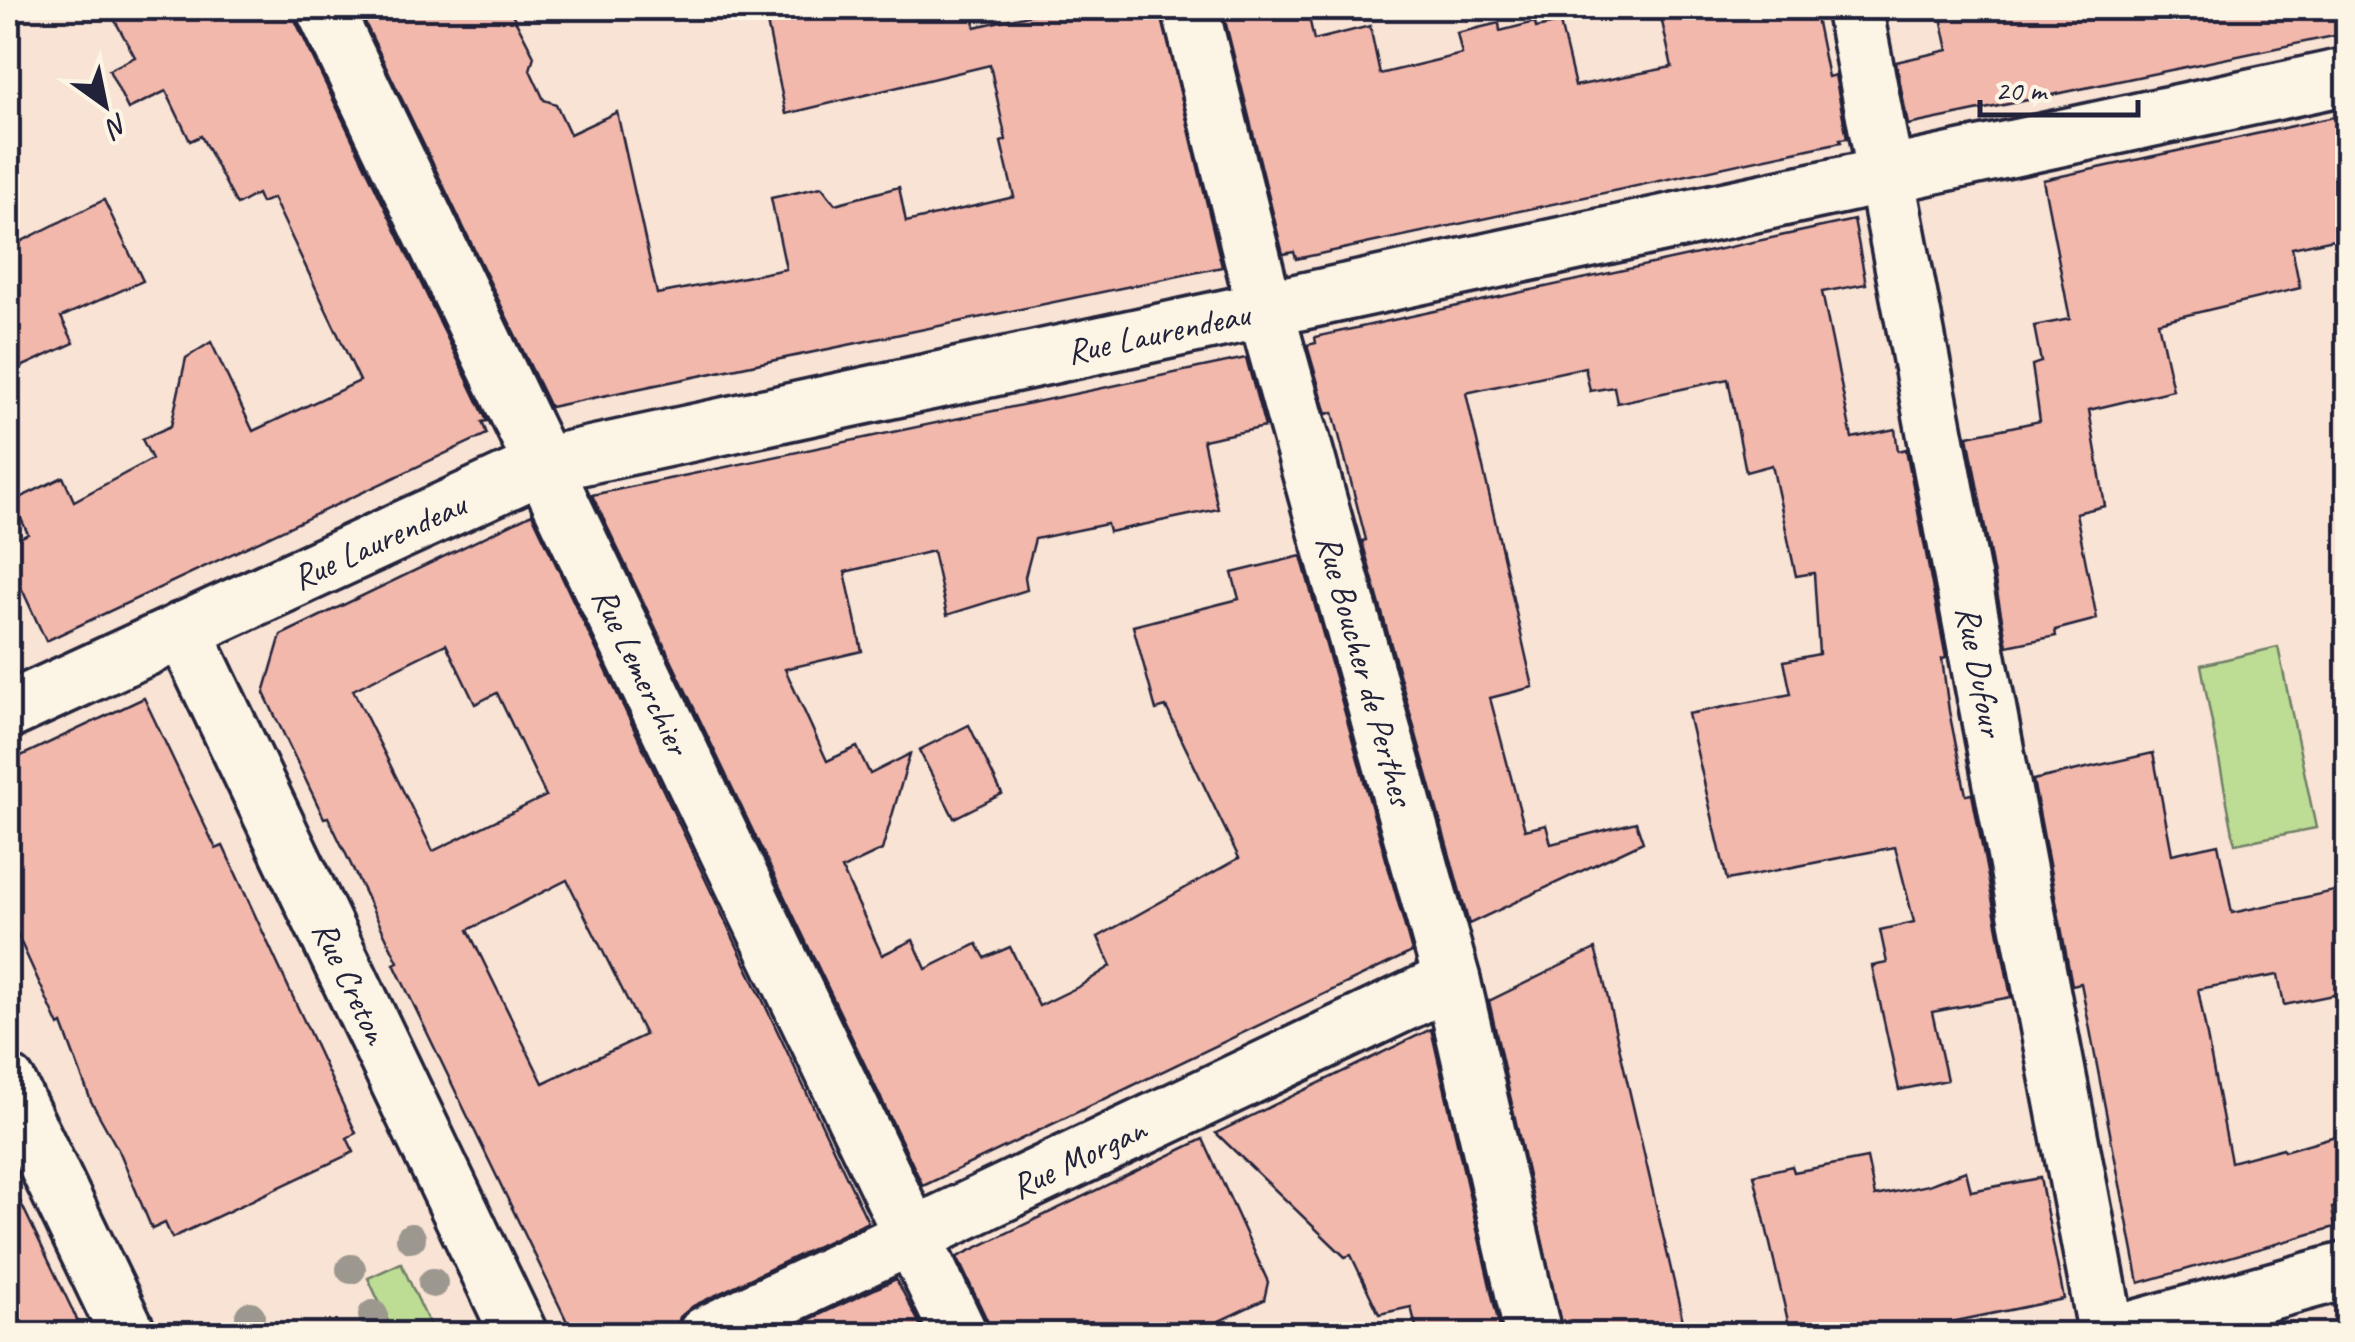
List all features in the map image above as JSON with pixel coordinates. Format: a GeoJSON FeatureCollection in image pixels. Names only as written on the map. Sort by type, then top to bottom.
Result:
{"type":"FeatureCollection","features":[{"type":"Feature","properties":{"kind":"street","name":"Rue Lemerchier"},"geometry":{"type":"LineString","coordinates":[[324,8],[959,1334]]}},
{"type":"Feature","properties":{"kind":"street","name":"Rue Boucher de Perthes"},"geometry":{"type":"LineString","coordinates":[[1190,8],[1266,309],[1452,980],[1533,1334]]}},
{"type":"Feature","properties":{"kind":"street","name":"Rue Dufour"},"geometry":{"type":"LineString","coordinates":[[1854,8],[2108,1334]]}},
{"type":"Feature","properties":{"kind":"street","name":"Rue Laurendeau"},"geometry":{"type":"LineString","coordinates":[[14,694],[183,630],[543,465],[2348,76]]}},
{"type":"Feature","properties":{"kind":"street","name":"Rue Creton"},"geometry":{"type":"LineString","coordinates":[[183,630],[518,1334]]}},
{"type":"Feature","properties":{"kind":"street","name":"Rue Morgan"},"geometry":{"type":"LineString","coordinates":[[706,1334],[1452,980]]}},
{"type":"Feature","properties":{"kind":"street"},"geometry":{"type":"LineString","coordinates":[[8,1084],[128,1334]]}},
{"type":"Feature","properties":{"kind":"street"},"geometry":{"type":"LineString","coordinates":[[2116,1334],[2348,1270]]}},
{"type":"Feature","properties":{"kind":"green space"},"geometry":{"type":"Polygon","coordinates":[[[2278,647],[2316,828],[2235,844],[2201,665],[2278,647]]]}},
{"type":"Feature","properties":{"kind":"green space"},"geometry":{"type":"Polygon","coordinates":[[[401,1263],[434,1334],[394,1334],[368,1278],[401,1263]]]}},
{"type":"Feature","properties":{"kind":"building"},"geometry":{"type":"Polygon","coordinates":[[[108,8],[293,8],[296,22],[487,421],[482,422],[487,434],[46,641],[8,559],[8,544],[28,534],[13,501],[63,477],[74,501],[152,459],[142,439],[171,426],[186,358],[211,342],[253,431],[360,381],[273,198],[261,203],[257,194],[237,205],[201,136],[190,141],[166,91],[128,109],[109,70],[135,57],[108,8]]]}},
{"type":"Feature","properties":{"kind":"building"},"geometry":{"type":"Polygon","coordinates":[[[358,8],[509,8],[534,56],[530,70],[544,100],[556,104],[570,134],[617,112],[657,294],[786,269],[771,198],[822,187],[835,204],[899,187],[906,222],[1014,197],[990,65],[786,114],[764,8],[973,8],[975,27],[1059,8],[1160,8],[1222,267],[550,407],[358,8]]]}},
{"type":"Feature","properties":{"kind":"building"},"geometry":{"type":"Polygon","coordinates":[[[1222,8],[1307,8],[1314,40],[1370,26],[1380,74],[1462,54],[1457,33],[1499,23],[1500,31],[1535,22],[1536,28],[1560,23],[1575,86],[1672,67],[1659,8],[1814,8],[1828,77],[1835,75],[1847,138],[1296,259],[1294,252],[1283,254],[1222,8]]]}},
{"type":"Feature","properties":{"kind":"building"},"geometry":{"type":"Polygon","coordinates":[[[1939,8],[2348,8],[2348,33],[1908,125],[1896,62],[1948,50],[1939,8]]]}},
{"type":"Feature","properties":{"kind":"building"},"geometry":{"type":"Polygon","coordinates":[[[2348,114],[2348,236],[2292,248],[2300,288],[2158,322],[2173,390],[2089,410],[2105,506],[2076,513],[2097,619],[2055,630],[2056,636],[2007,646],[1968,436],[2040,421],[2032,365],[2041,362],[2034,326],[2070,319],[2043,180],[2348,114]]]}},
{"type":"Feature","properties":{"kind":"building"},"geometry":{"type":"Polygon","coordinates":[[[104,200],[143,281],[61,317],[74,343],[8,373],[8,248],[104,200]]]}},
{"type":"Feature","properties":{"kind":"building"},"geometry":{"type":"Polygon","coordinates":[[[1854,220],[1866,284],[1822,292],[1852,438],[1895,429],[1898,451],[1906,449],[1946,658],[1942,659],[1949,711],[1966,795],[1972,794],[2011,997],[1932,1012],[1947,1080],[1899,1090],[1872,966],[1887,963],[1880,930],[1914,922],[1895,847],[1727,880],[1688,714],[1791,694],[1784,661],[1819,654],[1814,573],[1796,576],[1772,465],[1746,472],[1728,379],[1617,403],[1614,387],[1590,391],[1585,367],[1466,393],[1533,687],[1490,698],[1525,830],[1546,825],[1551,844],[1636,822],[1643,842],[1469,924],[1362,541],[1366,540],[1333,412],[1327,414],[1307,345],[1316,343],[1315,337],[1854,220]]]}},
{"type":"Feature","properties":{"kind":"building"},"geometry":{"type":"Polygon","coordinates":[[[1246,358],[1265,427],[1203,440],[1218,509],[1109,532],[1107,524],[1035,539],[1025,577],[1027,590],[947,615],[933,551],[845,572],[862,651],[785,669],[827,761],[857,747],[870,774],[910,754],[882,850],[842,869],[882,955],[913,940],[926,969],[977,944],[985,958],[1010,947],[1039,1006],[1111,966],[1098,937],[1239,858],[1166,707],[1156,710],[1133,626],[1239,599],[1232,573],[1301,556],[1412,952],[923,1186],[592,495],[1246,358]]]}},
{"type":"Feature","properties":{"kind":"building"},"geometry":{"type":"Polygon","coordinates":[[[532,514],[868,1222],[693,1306],[680,1317],[675,1334],[573,1334],[394,964],[398,962],[264,693],[281,635],[532,514]],[[446,644],[353,690],[433,851],[546,796],[497,693],[475,704],[446,644]],[[567,880],[468,930],[543,1083],[645,1035],[567,880]]]}},
{"type":"Feature","properties":{"kind":"building"},"geometry":{"type":"Polygon","coordinates":[[[144,698],[216,849],[223,846],[356,1133],[347,1138],[354,1152],[172,1238],[165,1223],[152,1229],[121,1155],[91,1101],[62,1024],[59,1026],[8,914],[8,762],[144,698]]]}},
{"type":"Feature","properties":{"kind":"building"},"geometry":{"type":"Polygon","coordinates":[[[969,725],[1002,794],[954,818],[919,750],[969,725]]]}},
{"type":"Feature","properties":{"kind":"building"},"geometry":{"type":"Polygon","coordinates":[[[2153,753],[2172,854],[2218,844],[2232,913],[2348,888],[2348,992],[2284,1005],[2278,975],[2198,989],[2231,1162],[2346,1133],[2348,1186],[2343,1187],[2346,1204],[2332,1208],[2335,1227],[2139,1283],[2081,983],[2072,985],[2033,780],[2153,753]]]}},
{"type":"Feature","properties":{"kind":"building"},"geometry":{"type":"Polygon","coordinates":[[[1595,949],[1686,1334],[1563,1334],[1489,1001],[1595,949]]]}},
{"type":"Feature","properties":{"kind":"building"},"geometry":{"type":"Polygon","coordinates":[[[1431,1029],[1501,1334],[1418,1334],[1411,1307],[1379,1314],[1351,1255],[1345,1257],[1216,1133],[1431,1029]]]}},
{"type":"Feature","properties":{"kind":"building"},"geometry":{"type":"Polygon","coordinates":[[[1203,1139],[1268,1282],[1264,1300],[1192,1334],[990,1334],[957,1257],[1203,1139]]]}},
{"type":"Feature","properties":{"kind":"building"},"geometry":{"type":"Polygon","coordinates":[[[1867,1158],[1875,1196],[1928,1185],[1966,1171],[1971,1191],[2040,1178],[2064,1299],[1951,1322],[1954,1334],[1791,1334],[1754,1175],[1792,1166],[1794,1172],[1867,1158]]]}},
{"type":"Feature","properties":{"kind":"building"},"geometry":{"type":"Polygon","coordinates":[[[8,1176],[57,1278],[84,1334],[8,1334],[8,1176]]]}},
{"type":"Feature","properties":{"kind":"building"},"geometry":{"type":"Polygon","coordinates":[[[896,1279],[925,1334],[778,1334],[896,1279]]]}}]}
